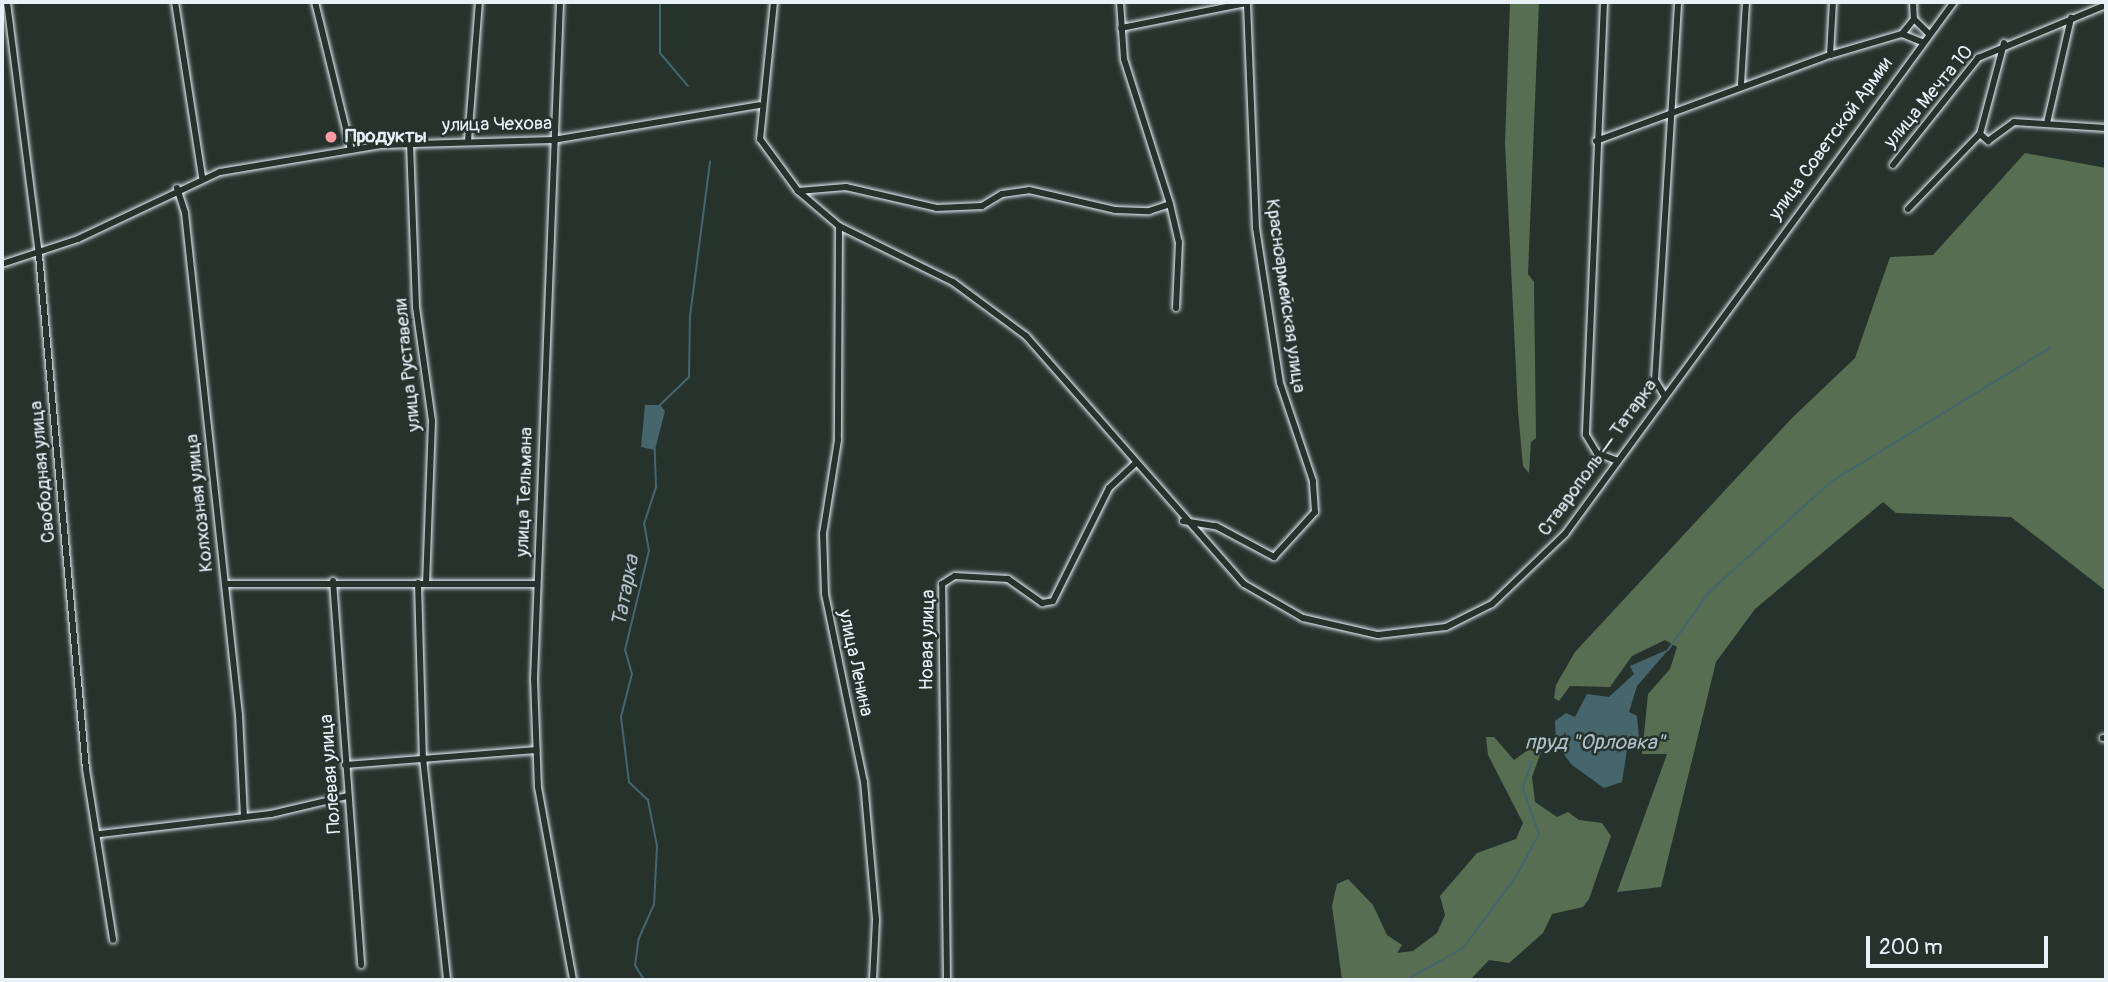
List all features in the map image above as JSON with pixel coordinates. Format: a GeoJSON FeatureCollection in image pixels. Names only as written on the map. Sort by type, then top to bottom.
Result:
{"type":"FeatureCollection","features":[{"type":"Feature","properties":{"kind":"street","name":"Свободная улица"},"geometry":{"type":"LineString","coordinates":[[6,2],[39,256],[86,769],[100,834],[113,940]]}},
{"type":"Feature","properties":{"kind":"street"},"geometry":{"type":"LineString","coordinates":[[175,2],[202,177]]}},
{"type":"Feature","properties":{"kind":"street"},"geometry":{"type":"LineString","coordinates":[[315,2],[351,150]]}},
{"type":"Feature","properties":{"kind":"street"},"geometry":{"type":"LineString","coordinates":[[468,141],[479,2]]}},
{"type":"Feature","properties":{"kind":"street","name":"улица Тельмана"},"geometry":{"type":"LineString","coordinates":[[560,2],[537,584],[536,750],[549,863],[573,980]]}},
{"type":"Feature","properties":{"kind":"street"},"geometry":{"type":"LineString","coordinates":[[759,104],[774,2]]}},
{"type":"Feature","properties":{"kind":"street"},"geometry":{"type":"LineString","coordinates":[[1120,2],[1124,59],[1170,204],[1178,221],[1176,308]]}},
{"type":"Feature","properties":{"kind":"street"},"geometry":{"type":"LineString","coordinates":[[1121,28],[1246,2]]}},
{"type":"Feature","properties":{"kind":"street","name":"Красноармейская улица"},"geometry":{"type":"LineString","coordinates":[[1183,521],[1216,526],[1263,555],[1274,556],[1315,512],[1312,481],[1280,383],[1256,228],[1246,2]]}},
{"type":"Feature","properties":{"kind":"street"},"geometry":{"type":"LineString","coordinates":[[1604,2],[1586,435],[1598,453],[1618,461]]}},
{"type":"Feature","properties":{"kind":"street"},"geometry":{"type":"LineString","coordinates":[[1664,395],[1655,380],[1678,2]]}},
{"type":"Feature","properties":{"kind":"street"},"geometry":{"type":"LineString","coordinates":[[1741,84],[1746,2]]}},
{"type":"Feature","properties":{"kind":"street"},"geometry":{"type":"LineString","coordinates":[[1830,55],[1833,2]]}},
{"type":"Feature","properties":{"kind":"street"},"geometry":{"type":"LineString","coordinates":[[1913,2],[1914,19],[1928,33]]}},
{"type":"Feature","properties":{"kind":"street","name":"улица Советской Армии"},"geometry":{"type":"LineString","coordinates":[[1737,296],[1928,33],[1954,2]]}},
{"type":"Feature","properties":{"kind":"street","name":"улица Мечта 10"},"geometry":{"type":"LineString","coordinates":[[1893,164],[1978,58],[2004,43],[2106,5]]}},
{"type":"Feature","properties":{"kind":"street"},"geometry":{"type":"LineString","coordinates":[[2047,124],[2071,18]]}},
{"type":"Feature","properties":{"kind":"street"},"geometry":{"type":"LineString","coordinates":[[1597,141],[1741,84],[1902,34],[1914,19]]}},
{"type":"Feature","properties":{"kind":"street"},"geometry":{"type":"LineString","coordinates":[[1902,34],[1922,42]]}},
{"type":"Feature","properties":{"kind":"street"},"geometry":{"type":"LineString","coordinates":[[1908,209],[1980,134],[2004,43]]}},
{"type":"Feature","properties":{"kind":"street","name":"улица Чехова"},"geometry":{"type":"LineString","coordinates":[[2,264],[39,256],[202,177],[351,150],[410,143],[554,140],[759,104]]}},
{"type":"Feature","properties":{"kind":"street","name":"Ставрополь — Татарка"},"geometry":{"type":"LineString","coordinates":[[759,104],[760,139],[798,191],[839,226],[934,272],[1013,324],[1136,463],[1183,521],[1244,584],[1303,618],[1378,635],[1446,627],[1492,604],[1527,575],[1618,461],[1737,296]]}},
{"type":"Feature","properties":{"kind":"street"},"geometry":{"type":"LineString","coordinates":[[1980,134],[1988,141],[2014,122],[2106,128]]}},
{"type":"Feature","properties":{"kind":"street","name":"улица Руставели"},"geometry":{"type":"LineString","coordinates":[[410,143],[416,306],[432,421],[422,583],[423,758]]}},
{"type":"Feature","properties":{"kind":"street"},"geometry":{"type":"LineString","coordinates":[[798,191],[846,187],[937,208],[982,206],[1002,194],[1029,190],[1115,210],[1149,211],[1170,204]]}},
{"type":"Feature","properties":{"kind":"street","name":"Колхозная улица"},"geometry":{"type":"LineString","coordinates":[[177,188],[185,213],[225,584],[244,817]]}},
{"type":"Feature","properties":{"kind":"street","name":"улица Ленина"},"geometry":{"type":"LineString","coordinates":[[839,226],[838,440],[823,534],[825,594],[866,795],[876,920],[873,980]]}},
{"type":"Feature","properties":{"kind":"street","name":"Новая улица"},"geometry":{"type":"LineString","coordinates":[[947,980],[942,584],[955,576],[1008,579],[1042,603],[1053,601],[1109,488],[1136,463]]}},
{"type":"Feature","properties":{"kind":"street","name":"Полевая улица"},"geometry":{"type":"LineString","coordinates":[[333,582],[361,965]]}},
{"type":"Feature","properties":{"kind":"street"},"geometry":{"type":"LineString","coordinates":[[225,584],[537,584]]}},
{"type":"Feature","properties":{"kind":"street"},"geometry":{"type":"LineString","coordinates":[[345,765],[536,750]]}},
{"type":"Feature","properties":{"kind":"street"},"geometry":{"type":"LineString","coordinates":[[423,758],[447,980]]}},
{"type":"Feature","properties":{"kind":"street"},"geometry":{"type":"LineString","coordinates":[[100,834],[244,817],[348,796]]}},
{"type":"Feature","properties":{"kind":"green space"},"geometry":{"type":"Polygon","coordinates":[[[1510,2],[1539,2],[1528,274],[1534,282],[1536,438],[1531,442],[1529,473],[1523,466],[1518,411],[1505,143],[1510,2]]]}},
{"type":"Feature","properties":{"kind":"green space"},"geometry":{"type":"Polygon","coordinates":[[[2025,153],[2106,168],[2106,591],[2011,517],[1896,513],[1883,502],[1755,609],[1716,662],[1661,887],[1617,892],[1667,754],[1642,754],[1648,694],[1670,669],[1677,647],[1665,640],[1632,656],[1610,687],[1570,686],[1559,701],[1554,698],[1556,685],[1575,652],[1792,418],[1855,358],[1890,257],[1933,255],[2025,153]]]}},
{"type":"Feature","properties":{"kind":"green space"},"geometry":{"type":"Polygon","coordinates":[[[1486,737],[1494,737],[1514,760],[1535,745],[1541,752],[1532,777],[1535,802],[1557,817],[1568,812],[1579,820],[1602,823],[1611,836],[1589,899],[1583,907],[1552,914],[1543,933],[1509,963],[1489,960],[1470,980],[1342,980],[1332,906],[1337,884],[1348,879],[1373,905],[1387,935],[1402,945],[1397,953],[1413,951],[1437,933],[1445,915],[1440,896],[1477,853],[1516,839],[1523,823],[1488,755],[1486,737]]]}},
{"type":"Feature","properties":{"kind":"water"},"geometry":{"type":"Polygon","coordinates":[[[645,405],[660,405],[665,411],[655,450],[641,447],[645,405]]]}},
{"type":"Feature","properties":{"kind":"water","name":"пруд \"Орловка\""},"geometry":{"type":"Polygon","coordinates":[[[1669,649],[1637,686],[1629,712],[1637,716],[1639,737],[1627,750],[1622,782],[1604,788],[1572,765],[1556,744],[1555,721],[1566,713],[1575,717],[1587,694],[1609,697],[1634,674],[1630,666],[1669,649]]]}},
{"type":"Feature","properties":{"kind":"waterway","name":"Татарка"},"geometry":{"type":"LineString","coordinates":[[660,2],[660,53],[688,86]]}},
{"type":"Feature","properties":{"kind":"waterway","name":"Татарка"},"geometry":{"type":"LineString","coordinates":[[660,405],[689,377],[690,316],[710,161]]}},
{"type":"Feature","properties":{"kind":"waterway"},"geometry":{"type":"LineString","coordinates":[[1668,650],[1708,593],[1832,481],[2050,348]]}},
{"type":"Feature","properties":{"kind":"waterway","name":"Татарка"},"geometry":{"type":"LineString","coordinates":[[644,980],[635,965],[639,938],[654,905],[657,846],[648,800],[629,782],[621,717],[632,674],[625,650],[649,551],[644,524],[656,487],[655,449]]}},
{"type":"Feature","properties":{"kind":"waterway"},"geometry":{"type":"LineString","coordinates":[[1406,980],[1463,948],[1517,875],[1539,834],[1523,788],[1532,761]]}},
{"type":"Feature","properties":{"kind":"place","name":"Продукты"},"geometry":{"type":"Point","coordinates":[331,137]}}]}
